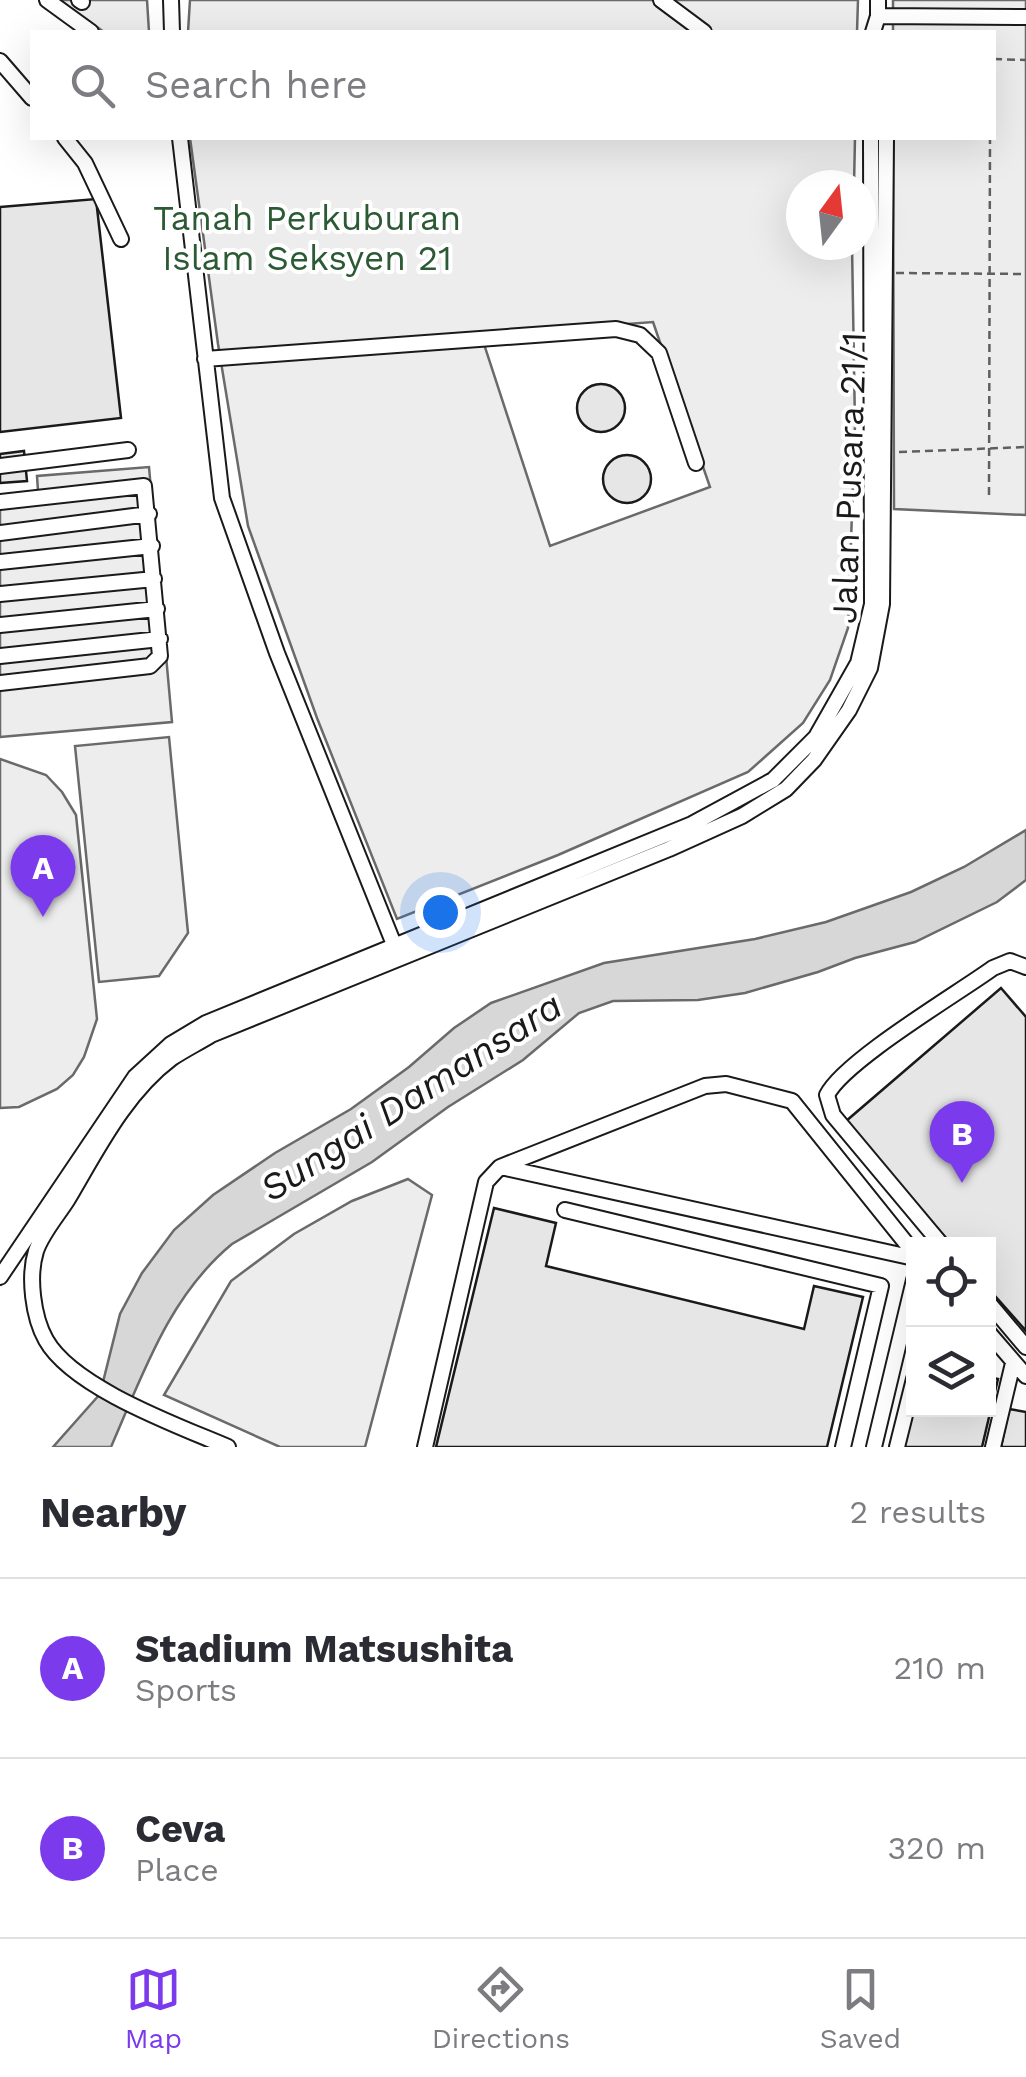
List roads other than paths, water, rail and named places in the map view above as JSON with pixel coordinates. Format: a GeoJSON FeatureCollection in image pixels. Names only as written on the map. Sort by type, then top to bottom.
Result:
{"type":"FeatureCollection","features":[{"type":"Feature","properties":{"kind":"street"},"geometry":{"type":"LineString","coordinates":[[47,0],[89,30]]}},
{"type":"Feature","properties":{"kind":"street"},"geometry":{"type":"LineString","coordinates":[[171,0],[172,30]]}},
{"type":"Feature","properties":{"kind":"street"},"geometry":{"type":"LineString","coordinates":[[661,0],[701,30]]}},
{"type":"Feature","properties":{"kind":"street"},"geometry":{"type":"LineString","coordinates":[[878,8],[1026,17]]}},
{"type":"Feature","properties":{"kind":"street"},"geometry":{"type":"LineString","coordinates":[[0,60],[30,96]]}},
{"type":"Feature","properties":{"kind":"street"},"geometry":{"type":"LineString","coordinates":[[67,140],[85,163],[120,240]]}},
{"type":"Feature","properties":{"kind":"street"},"geometry":{"type":"LineString","coordinates":[[180,140],[222,498],[277,654],[397,953]]}},
{"type":"Feature","properties":{"kind":"street","name":"Jalan Pusara 21/1"},"geometry":{"type":"LineString","coordinates":[[228,1447],[80,1376],[45,1339],[32,1278],[36,1250],[115,1122],[141,1087],[171,1059],[211,1035],[692,824],[773,780],[816,738],[858,664],[872,604],[872,140]]}},
{"type":"Feature","properties":{"kind":"street","name":"Jalan Pusara 21/1"},"geometry":{"type":"LineString","coordinates":[[0,1277],[108,1113],[135,1076],[170,1044],[206,1023],[564,893],[742,816],[786,788],[814,760],[850,710],[870,668],[882,604],[886,140]]}},
{"type":"Feature","properties":{"kind":"street"},"geometry":{"type":"LineString","coordinates":[[205,359],[616,330],[640,335],[658,353],[696,463]]}},
{"type":"Feature","properties":{"kind":"street"},"geometry":{"type":"LineString","coordinates":[[0,466],[128,450]]}},
{"type":"Feature","properties":{"kind":"street"},"geometry":{"type":"LineString","coordinates":[[0,502],[144,486],[160,639],[160,656],[150,666],[0,683]]}},
{"type":"Feature","properties":{"kind":"street"},"geometry":{"type":"LineString","coordinates":[[0,533],[149,514]]}},
{"type":"Feature","properties":{"kind":"street"},"geometry":{"type":"LineString","coordinates":[[0,562],[152,546]]}},
{"type":"Feature","properties":{"kind":"street"},"geometry":{"type":"LineString","coordinates":[[0,594],[154,579]]}},
{"type":"Feature","properties":{"kind":"street"},"geometry":{"type":"LineString","coordinates":[[0,626],[157,609]]}},
{"type":"Feature","properties":{"kind":"street"},"geometry":{"type":"LineString","coordinates":[[0,656],[160,639]]}},
{"type":"Feature","properties":{"kind":"street"},"geometry":{"type":"LineString","coordinates":[[935,1237],[833,1115],[827,1095],[857,1063],[993,968],[1010,961],[1026,967]]}},
{"type":"Feature","properties":{"kind":"street"},"geometry":{"type":"LineString","coordinates":[[425,1447],[486,1182],[500,1167],[705,1086],[726,1084],[792,1101],[906,1246]]}},
{"type":"Feature","properties":{"kind":"street"},"geometry":{"type":"LineString","coordinates":[[500,1167],[906,1254]]}},
{"type":"Feature","properties":{"kind":"street"},"geometry":{"type":"LineString","coordinates":[[565,1210],[880,1286],[843,1447]]}},
{"type":"Feature","properties":{"kind":"street"},"geometry":{"type":"LineString","coordinates":[[996,1311],[1026,1347]]}},
{"type":"Feature","properties":{"kind":"street"},"geometry":{"type":"LineString","coordinates":[[874,1447],[906,1313]]}},
{"type":"Feature","properties":{"kind":"street"},"geometry":{"type":"LineString","coordinates":[[996,1342],[1026,1376]]}},
{"type":"Feature","properties":{"kind":"street"},"geometry":{"type":"LineString","coordinates":[[993,1447],[1013,1362]]}},
{"type":"Feature","properties":{"kind":"street"},"geometry":{"type":"LineString","coordinates":[[897,1447],[906,1410]]}},
{"type":"Feature","properties":{"kind":"water","name":"Sungai Damansara"},"geometry":{"type":"Polygon","coordinates":[[[1026,830],[1026,880],[997,902],[915,942],[745,993],[698,1000],[613,1001],[579,1013],[523,1060],[448,1107],[372,1162],[232,1244],[191,1287],[174,1312],[111,1447],[53,1447],[100,1394],[120,1314],[142,1273],[174,1230],[213,1195],[351,1109],[491,1003],[604,963],[755,939],[826,922],[911,892],[964,867],[1026,830]]]}},
{"type":"Feature","properties":{"kind":"place","name":"Stadium Matsushita"},"geometry":{"type":"Point","coordinates":[43,917]}},
{"type":"Feature","properties":{"kind":"place","name":"Ceva"},"geometry":{"type":"Point","coordinates":[962,1183]}},
{"type":"Feature","properties":{"kind":"park label","name":"Tanah Perkuburan Islam Seksyen 21"},"geometry":{"type":"Point","coordinates":[307,238]}}]}
